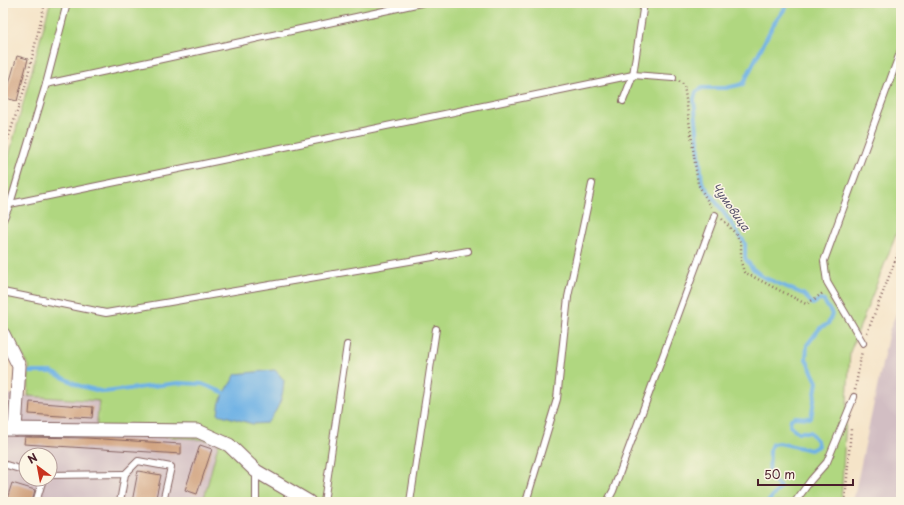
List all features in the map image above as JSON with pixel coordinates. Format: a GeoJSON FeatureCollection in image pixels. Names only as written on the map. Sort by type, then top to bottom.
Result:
{"type":"FeatureCollection","features":[{"type":"Feature","properties":{"kind":"street"},"geometry":{"type":"LineString","coordinates":[[3,334],[19,366],[6,430],[198,431],[229,445],[256,471],[309,502]]}},
{"type":"Feature","properties":{"kind":"lane"},"geometry":{"type":"LineString","coordinates":[[3,220],[10,204],[46,84],[67,3]]}},
{"type":"Feature","properties":{"kind":"lane"},"geometry":{"type":"LineString","coordinates":[[46,84],[421,3]]}},
{"type":"Feature","properties":{"kind":"lane"},"geometry":{"type":"LineString","coordinates":[[623,101],[633,75],[644,3]]}},
{"type":"Feature","properties":{"kind":"lane"},"geometry":{"type":"LineString","coordinates":[[863,343],[827,282],[824,261],[901,50]]}},
{"type":"Feature","properties":{"kind":"lane"},"geometry":{"type":"LineString","coordinates":[[10,204],[633,75],[673,78]]}},
{"type":"Feature","properties":{"kind":"lane"},"geometry":{"type":"LineString","coordinates":[[526,502],[557,399],[568,297],[592,184]]}},
{"type":"Feature","properties":{"kind":"lane"},"geometry":{"type":"LineString","coordinates":[[607,502],[613,491],[715,215]]}},
{"type":"Feature","properties":{"kind":"lane"},"geometry":{"type":"LineString","coordinates":[[3,292],[106,313],[468,251]]}},
{"type":"Feature","properties":{"kind":"lane"},"geometry":{"type":"LineString","coordinates":[[410,502],[436,329]]}},
{"type":"Feature","properties":{"kind":"lane"},"geometry":{"type":"LineString","coordinates":[[324,502],[347,345]]}},
{"type":"Feature","properties":{"kind":"lane"},"geometry":{"type":"LineString","coordinates":[[795,502],[811,480],[827,462],[854,397]]}},
{"type":"Feature","properties":{"kind":"lane"},"geometry":{"type":"LineString","coordinates":[[120,502],[125,474],[138,461],[171,467],[163,502]]}},
{"type":"Feature","properties":{"kind":"lane"},"geometry":{"type":"LineString","coordinates":[[3,464],[18,468]]}},
{"type":"Feature","properties":{"kind":"lane"},"geometry":{"type":"LineString","coordinates":[[256,471],[256,502]]}},
{"type":"Feature","properties":{"kind":"lane"},"geometry":{"type":"LineString","coordinates":[[58,475],[125,474]]}},
{"type":"Feature","properties":{"kind":"lane"},"geometry":{"type":"LineString","coordinates":[[36,502],[41,487]]}},
{"type":"Feature","properties":{"kind":"path"},"geometry":{"type":"LineString","coordinates":[[3,167],[6,145],[24,87],[45,3]]}},
{"type":"Feature","properties":{"kind":"path"},"geometry":{"type":"LineString","coordinates":[[673,78],[684,85],[698,184],[715,215],[723,220],[736,234],[741,244],[741,262],[744,272],[806,304],[816,298]]}},
{"type":"Feature","properties":{"kind":"path"},"geometry":{"type":"LineString","coordinates":[[854,397],[863,343],[901,246]]}},
{"type":"Feature","properties":{"kind":"path"},"geometry":{"type":"LineString","coordinates":[[845,502],[851,427]]}},
{"type":"Feature","properties":{"kind":"shaded area"},"geometry":{"type":"Polygon","coordinates":[[[901,302],[901,502],[853,502],[889,331],[901,302]]]}},
{"type":"Feature","properties":{"kind":"shaded area"},"geometry":{"type":"Polygon","coordinates":[[[3,394],[99,401],[96,430],[219,441],[203,502],[3,502],[3,394]]]}},
{"type":"Feature","properties":{"kind":"green space"},"geometry":{"type":"Polygon","coordinates":[[[50,3],[901,3],[901,222],[850,352],[841,502],[203,502],[219,441],[96,430],[99,401],[28,396],[29,366],[3,323],[3,178],[50,3]]]}},
{"type":"Feature","properties":{"kind":"water"},"geometry":{"type":"Polygon","coordinates":[[[275,370],[284,380],[283,393],[275,413],[267,423],[253,424],[218,414],[220,401],[236,374],[275,370]]]}},
{"type":"Feature","properties":{"kind":"building"},"geometry":{"type":"Polygon","coordinates":[[[17,56],[28,59],[17,101],[5,98],[17,56]]]}},
{"type":"Feature","properties":{"kind":"building"},"geometry":{"type":"Polygon","coordinates":[[[30,402],[93,407],[92,418],[29,414],[30,402]]]}},
{"type":"Feature","properties":{"kind":"building"},"geometry":{"type":"Polygon","coordinates":[[[25,437],[87,438],[181,444],[181,454],[24,444],[25,437]]]}},
{"type":"Feature","properties":{"kind":"building"},"geometry":{"type":"Polygon","coordinates":[[[200,445],[212,449],[197,494],[185,490],[200,445]]]}},
{"type":"Feature","properties":{"kind":"building"},"geometry":{"type":"Polygon","coordinates":[[[138,471],[161,475],[155,502],[132,502],[138,471]]]}},
{"type":"Feature","properties":{"kind":"building"},"geometry":{"type":"Polygon","coordinates":[[[12,483],[18,485],[18,487],[25,487],[35,490],[32,502],[6,502],[12,483]]]}},
{"type":"Feature","properties":{"kind":"waterway","name":"Чумовица"},"geometry":{"type":"LineString","coordinates":[[768,502],[780,487],[769,477],[770,449],[772,444],[779,443],[811,450],[818,446],[817,441],[810,432],[798,432],[790,426],[791,419],[795,417],[811,418],[817,382],[806,359],[807,345],[820,328],[828,324],[832,314],[824,301],[819,300],[813,304],[803,294],[763,277],[752,268],[745,258],[745,243],[702,182],[694,99],[696,92],[702,88],[726,88],[743,84],[773,25],[789,3]]}},
{"type":"Feature","properties":{"kind":"waterway"},"geometry":{"type":"LineString","coordinates":[[29,372],[52,372],[80,386],[104,392],[178,383],[202,384],[225,393]]}}]}
